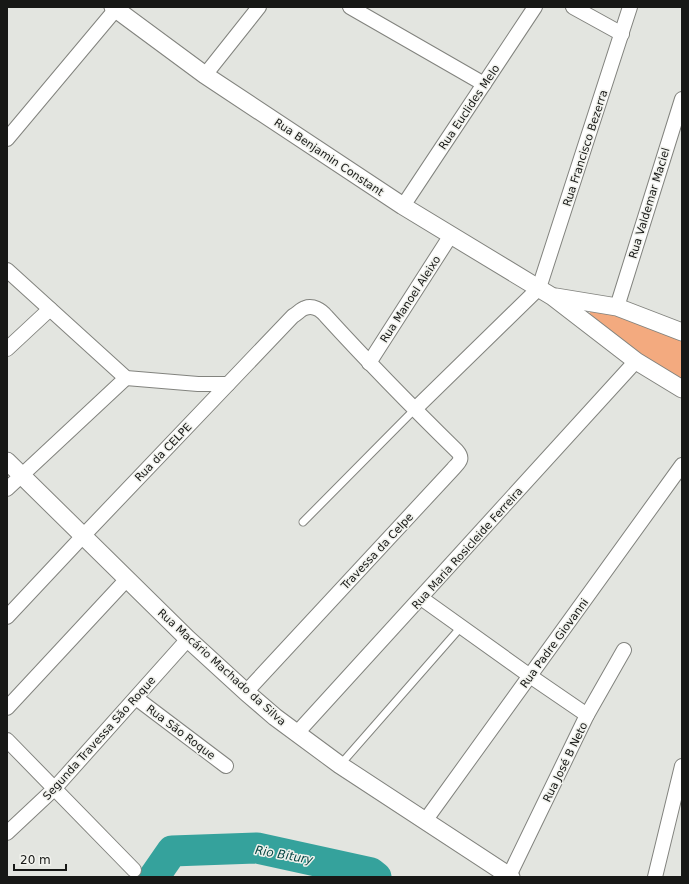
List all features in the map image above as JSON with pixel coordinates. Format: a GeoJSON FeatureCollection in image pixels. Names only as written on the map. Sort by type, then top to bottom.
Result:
{"type":"FeatureCollection","features":[{"type":"Feature","properties":{"kind":"street"},"geometry":{"type":"LineString","coordinates":[[204,75],[259,7]]}},
{"type":"Feature","properties":{"kind":"street"},"geometry":{"type":"LineString","coordinates":[[350,7],[484,84]]}},
{"type":"Feature","properties":{"kind":"street","name":"Rua Euclides Melo"},"geometry":{"type":"LineString","coordinates":[[403,206],[535,7]]}},
{"type":"Feature","properties":{"kind":"street"},"geometry":{"type":"LineString","coordinates":[[573,7],[622,34]]}},
{"type":"Feature","properties":{"kind":"street","name":"Rua Francisco Bezerra"},"geometry":{"type":"LineString","coordinates":[[546,292],[630,7]]}},
{"type":"Feature","properties":{"kind":"street"},"geometry":{"type":"LineString","coordinates":[[7,139],[115,8]]}},
{"type":"Feature","properties":{"kind":"street","name":"Rua Benjamin Constant"},"geometry":{"type":"LineString","coordinates":[[115,8],[204,75],[403,206],[546,292],[636,361],[682,389]]}},
{"type":"Feature","properties":{"kind":"street","name":"Rua Valdemar Maciel"},"geometry":{"type":"LineString","coordinates":[[617,307],[682,99]]}},
{"type":"Feature","properties":{"kind":"street","name":"Rua Manoel Aleixo"},"geometry":{"type":"LineString","coordinates":[[369,363],[451,235]]}},
{"type":"Feature","properties":{"kind":"street"},"geometry":{"type":"LineString","coordinates":[[7,270],[126,378],[198,384],[228,384]]}},
{"type":"Feature","properties":{"kind":"street"},"geometry":{"type":"LineString","coordinates":[[415,409],[546,292]]}},
{"type":"Feature","properties":{"kind":"street","name":"Rua Benjamin Constant"},"geometry":{"type":"LineString","coordinates":[[546,292],[617,307],[682,332]]}},
{"type":"Feature","properties":{"kind":"street","name":"Rua da CELPE"},"geometry":{"type":"LineString","coordinates":[[7,617],[293,316],[305,308],[313,308],[321,310],[326,316]]}},
{"type":"Feature","properties":{"kind":"street"},"geometry":{"type":"LineString","coordinates":[[7,349],[50,309]]}},
{"type":"Feature","properties":{"kind":"street","name":"Travessa da Celpe"},"geometry":{"type":"LineString","coordinates":[[246,692],[461,460],[461,455],[369,363],[326,316]]}},
{"type":"Feature","properties":{"kind":"street","name":"Rua Maria Rosicleide Ferreira"},"geometry":{"type":"LineString","coordinates":[[297,733],[636,361]]}},
{"type":"Feature","properties":{"kind":"street"},"geometry":{"type":"LineString","coordinates":[[7,489],[126,378]]}},
{"type":"Feature","properties":{"kind":"street","name":"Rua Macário Machado da Silva"},"geometry":{"type":"LineString","coordinates":[[7,461],[188,639],[275,717],[340,765],[510,876]]}},
{"type":"Feature","properties":{"kind":"street","name":"Rua Padre Giovanni"},"geometry":{"type":"LineString","coordinates":[[425,821],[682,465]]}},
{"type":"Feature","properties":{"kind":"street"},"geometry":{"type":"LineString","coordinates":[[7,708],[127,579]]}},
{"type":"Feature","properties":{"kind":"street"},"geometry":{"type":"LineString","coordinates":[[421,598],[460,627],[587,715]]}},
{"type":"Feature","properties":{"kind":"street","name":"Segunda Travessa São Roque"},"geometry":{"type":"LineString","coordinates":[[7,833],[54,789],[188,639]]}},
{"type":"Feature","properties":{"kind":"street","name":"Rua José B Neto"},"geometry":{"type":"LineString","coordinates":[[510,876],[587,715],[624,650]]}},
{"type":"Feature","properties":{"kind":"street","name":"Rua São Roque"},"geometry":{"type":"LineString","coordinates":[[136,698],[226,766]]}},
{"type":"Feature","properties":{"kind":"street"},"geometry":{"type":"LineString","coordinates":[[7,740],[134,870]]}},
{"type":"Feature","properties":{"kind":"street"},"geometry":{"type":"LineString","coordinates":[[655,877],[682,766]]}},
{"type":"Feature","properties":{"kind":"lane"},"geometry":{"type":"LineString","coordinates":[[303,522],[415,409]]}},
{"type":"Feature","properties":{"kind":"lane"},"geometry":{"type":"LineString","coordinates":[[340,765],[460,627]]}},
{"type":"Feature","properties":{"kind":"shaded area"},"geometry":{"type":"Polygon","coordinates":[[[596,303],[682,336],[682,385],[585,320],[596,303]]]}},
{"type":"Feature","properties":{"kind":"waterway","name":"Rio Bitury"},"geometry":{"type":"LineString","coordinates":[[154,877],[172,851],[257,848],[371,873],[376,877]]}}]}
